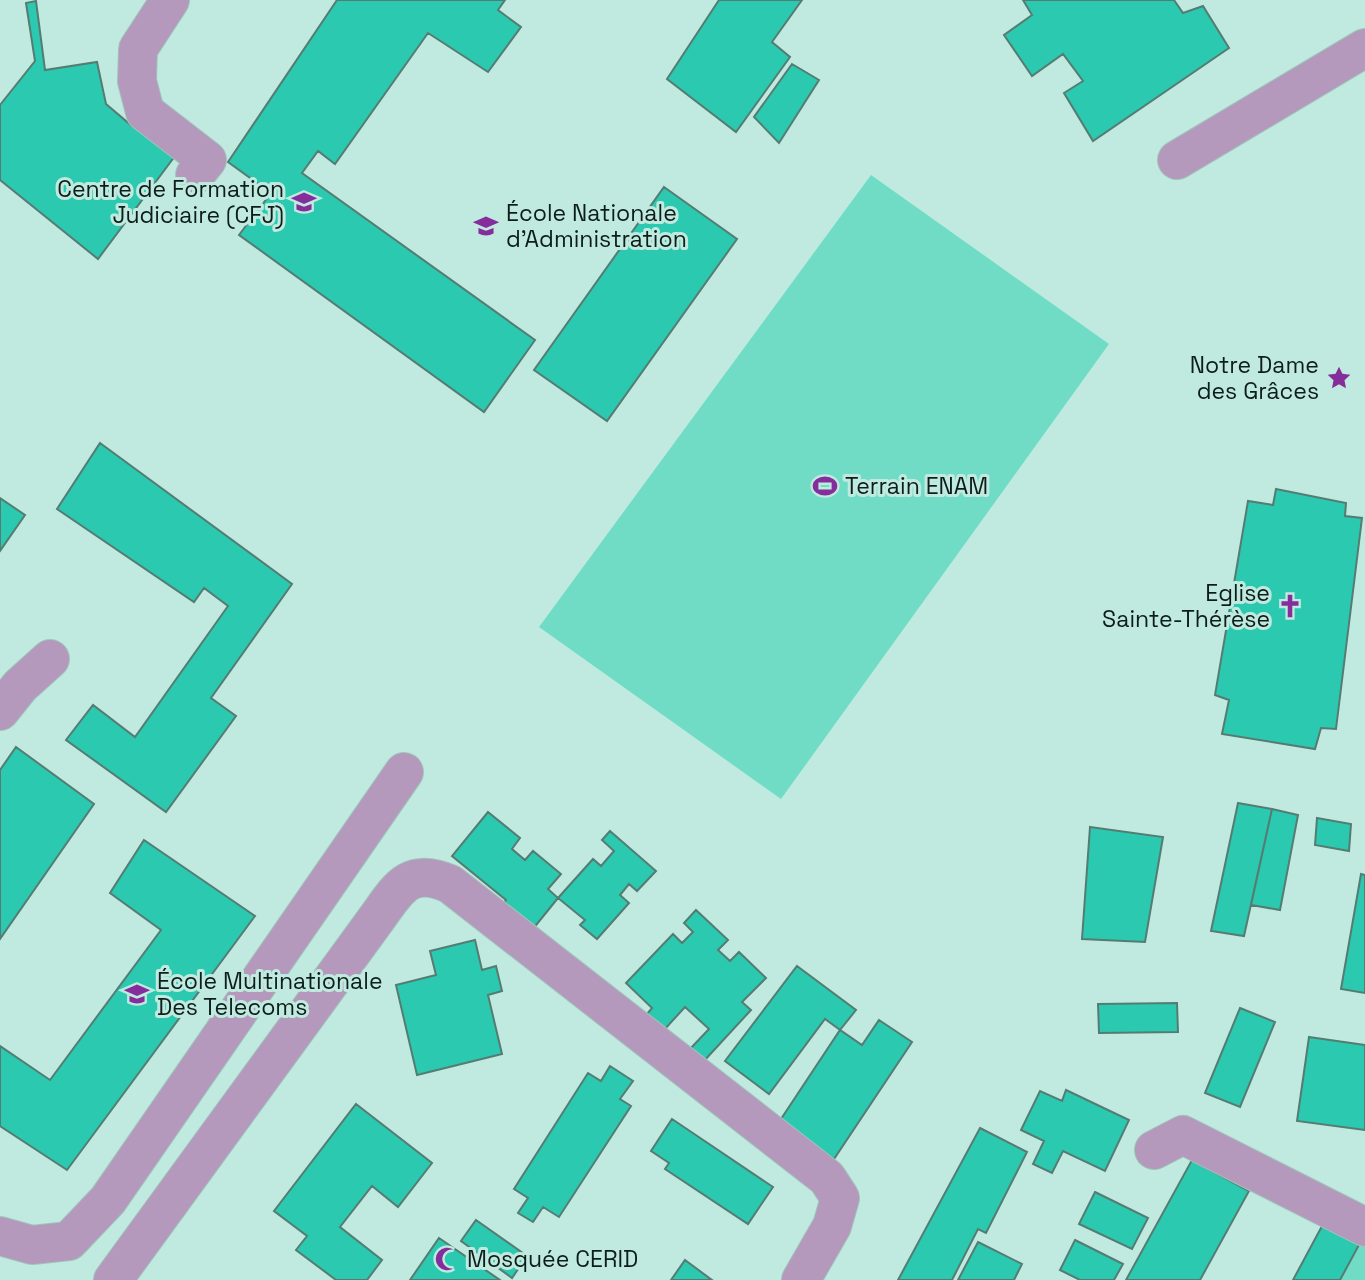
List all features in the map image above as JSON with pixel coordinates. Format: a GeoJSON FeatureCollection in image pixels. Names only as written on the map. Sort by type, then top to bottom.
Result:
{"type":"FeatureCollection","features":[{"type":"Feature","properties":{"kind":"street"},"geometry":{"type":"LineString","coordinates":[[170,0],[138,49],[137,81],[145,112],[207,160],[195,175]]}},
{"type":"Feature","properties":{"kind":"street"},"geometry":{"type":"LineString","coordinates":[[1177,160],[1365,48]]}},
{"type":"Feature","properties":{"kind":"street"},"geometry":{"type":"LineString","coordinates":[[0,711],[20,686],[51,659]]}},
{"type":"Feature","properties":{"kind":"street"},"geometry":{"type":"LineString","coordinates":[[0,1236],[32,1245],[69,1241],[108,1200],[404,772]]}},
{"type":"Feature","properties":{"kind":"street"},"geometry":{"type":"LineString","coordinates":[[113,1280],[373,922],[403,884],[416,877],[434,877],[450,884],[827,1178],[840,1198],[832,1226],[801,1280]]}},
{"type":"Feature","properties":{"kind":"street"},"geometry":{"type":"LineString","coordinates":[[1154,1150],[1183,1135],[1365,1227]]}},
{"type":"Feature","properties":{"kind":"green space","name":"Terrain ENAM"},"geometry":{"type":"Polygon","coordinates":[[[871,175],[1109,344],[781,799],[539,627],[871,175]]]}},
{"type":"Feature","properties":{"kind":"green space"},"geometry":{"type":"Polygon","coordinates":[[[1360,1243],[1365,1245],[1365,1280],[1340,1280],[1360,1243]]]}},
{"type":"Feature","properties":{"kind":"building","name":"Centre de Formation Judiciaire (CFJ)"},"geometry":{"type":"Polygon","coordinates":[[[337,0],[505,0],[498,10],[521,27],[488,72],[428,33],[335,164],[318,151],[302,173],[535,340],[484,412],[239,235],[271,193],[228,162],[337,0]]]}},
{"type":"Feature","properties":{"kind":"building"},"geometry":{"type":"Polygon","coordinates":[[[719,0],[802,0],[772,42],[790,57],[736,132],[667,79],[719,0]]]}},
{"type":"Feature","properties":{"kind":"building"},"geometry":{"type":"Polygon","coordinates":[[[1023,0],[1174,0],[1183,13],[1203,6],[1229,48],[1093,141],[1064,93],[1083,81],[1063,54],[1032,76],[1004,35],[1032,15],[1023,0]]]}},
{"type":"Feature","properties":{"kind":"building"},"geometry":{"type":"Polygon","coordinates":[[[36,1],[45,70],[97,62],[106,104],[132,126],[140,123],[178,152],[98,259],[0,180],[0,105],[35,61],[26,3],[36,1]]]}},
{"type":"Feature","properties":{"kind":"building"},"geometry":{"type":"Polygon","coordinates":[[[792,64],[819,80],[779,143],[754,117],[792,64]]]}},
{"type":"Feature","properties":{"kind":"building"},"geometry":{"type":"Polygon","coordinates":[[[664,187],[737,239],[607,421],[534,370],[664,187]]]}},
{"type":"Feature","properties":{"kind":"building"},"geometry":{"type":"Polygon","coordinates":[[[100,443],[292,584],[211,698],[236,716],[166,812],[66,740],[93,705],[135,737],[228,606],[204,588],[194,602],[57,509],[100,443]]]}},
{"type":"Feature","properties":{"kind":"building","name":"Eglise Sainte-Thérèse"},"geometry":{"type":"Polygon","coordinates":[[[1276,489],[1346,503],[1345,516],[1362,518],[1336,729],[1321,728],[1315,749],[1222,734],[1229,700],[1215,695],[1248,501],[1273,505],[1276,489]]]}},
{"type":"Feature","properties":{"kind":"building"},"geometry":{"type":"Polygon","coordinates":[[[0,498],[25,515],[0,551],[0,498]]]}},
{"type":"Feature","properties":{"kind":"building"},"geometry":{"type":"Polygon","coordinates":[[[16,747],[94,804],[0,939],[0,770],[16,747]]]}},
{"type":"Feature","properties":{"kind":"building"},"geometry":{"type":"Polygon","coordinates":[[[1238,803],[1272,809],[1244,936],[1211,931],[1238,803]]]}},
{"type":"Feature","properties":{"kind":"building"},"geometry":{"type":"Polygon","coordinates":[[[1272,809],[1298,815],[1280,910],[1251,905],[1272,809]]]}},
{"type":"Feature","properties":{"kind":"building"},"geometry":{"type":"Polygon","coordinates":[[[488,812],[520,838],[512,849],[525,860],[533,851],[561,874],[548,889],[558,898],[528,935],[498,910],[506,900],[452,856],[488,812]]]}},
{"type":"Feature","properties":{"kind":"building"},"geometry":{"type":"Polygon","coordinates":[[[1317,818],[1351,824],[1349,851],[1315,845],[1317,818]]]}},
{"type":"Feature","properties":{"kind":"building"},"geometry":{"type":"Polygon","coordinates":[[[1090,827],[1163,837],[1145,942],[1082,939],[1090,827]]]}},
{"type":"Feature","properties":{"kind":"building"},"geometry":{"type":"Polygon","coordinates":[[[610,831],[656,871],[637,891],[629,884],[620,895],[629,903],[597,939],[580,925],[585,920],[558,898],[593,859],[601,866],[614,851],[602,840],[610,831]]]}},
{"type":"Feature","properties":{"kind":"building"},"geometry":{"type":"Polygon","coordinates":[[[144,840],[255,916],[67,1170],[0,1126],[0,1046],[50,1080],[161,930],[110,893],[144,840]]]}},
{"type":"Feature","properties":{"kind":"building"},"geometry":{"type":"Polygon","coordinates":[[[1361,874],[1365,875],[1365,993],[1341,989],[1361,874]]]}},
{"type":"Feature","properties":{"kind":"building"},"geometry":{"type":"Polygon","coordinates":[[[696,910],[728,940],[718,950],[730,961],[739,952],[766,978],[742,1002],[751,1010],[703,1062],[689,1050],[709,1029],[685,1007],[664,1030],[647,1014],[652,1008],[626,983],[673,934],[682,943],[693,932],[684,923],[696,910]]]}},
{"type":"Feature","properties":{"kind":"building"},"geometry":{"type":"Polygon","coordinates":[[[475,940],[482,970],[496,966],[502,991],[488,995],[502,1054],[417,1075],[396,985],[436,975],[430,951],[475,940]]]}},
{"type":"Feature","properties":{"kind":"building"},"geometry":{"type":"Polygon","coordinates":[[[797,966],[856,1010],[840,1030],[825,1019],[769,1094],[725,1061],[797,966]]]}},
{"type":"Feature","properties":{"kind":"building"},"geometry":{"type":"Polygon","coordinates":[[[1177,1003],[1178,1032],[1099,1033],[1098,1004],[1177,1003]]]}},
{"type":"Feature","properties":{"kind":"building"},"geometry":{"type":"Polygon","coordinates":[[[1240,1008],[1275,1022],[1240,1107],[1205,1093],[1240,1008]]]}},
{"type":"Feature","properties":{"kind":"building"},"geometry":{"type":"Polygon","coordinates":[[[879,1020],[912,1042],[834,1159],[779,1122],[840,1030],[862,1045],[879,1020]]]}},
{"type":"Feature","properties":{"kind":"building"},"geometry":{"type":"Polygon","coordinates":[[[1309,1037],[1365,1045],[1365,1130],[1297,1121],[1309,1037]]]}},
{"type":"Feature","properties":{"kind":"building"},"geometry":{"type":"Polygon","coordinates":[[[610,1066],[633,1081],[620,1099],[631,1106],[559,1217],[543,1207],[533,1222],[518,1213],[528,1198],[514,1189],[588,1073],[601,1081],[610,1066]]]}},
{"type":"Feature","properties":{"kind":"building"},"geometry":{"type":"Polygon","coordinates":[[[1066,1090],[1129,1120],[1105,1171],[1063,1151],[1052,1173],[1033,1164],[1044,1141],[1021,1130],[1040,1091],[1062,1101],[1066,1090]]]}},
{"type":"Feature","properties":{"kind":"building"},"geometry":{"type":"Polygon","coordinates":[[[356,1104],[432,1163],[398,1207],[372,1186],[340,1227],[382,1260],[367,1280],[336,1280],[296,1250],[307,1236],[274,1211],[356,1104]]]}},
{"type":"Feature","properties":{"kind":"building"},"geometry":{"type":"Polygon","coordinates":[[[672,1119],[773,1187],[748,1224],[665,1169],[669,1163],[651,1151],[672,1119]]]}},
{"type":"Feature","properties":{"kind":"building"},"geometry":{"type":"Polygon","coordinates":[[[980,1128],[1027,1152],[986,1233],[978,1229],[952,1280],[898,1280],[980,1128]]]}},
{"type":"Feature","properties":{"kind":"building"},"geometry":{"type":"Polygon","coordinates":[[[1192,1160],[1249,1191],[1200,1280],[1126,1280],[1192,1160]]]}},
{"type":"Feature","properties":{"kind":"building"},"geometry":{"type":"Polygon","coordinates":[[[1095,1192],[1148,1218],[1132,1249],[1079,1224],[1095,1192]]]}},
{"type":"Feature","properties":{"kind":"building"},"geometry":{"type":"Polygon","coordinates":[[[476,1220],[527,1256],[512,1278],[461,1241],[476,1220]]]}},
{"type":"Feature","properties":{"kind":"building"},"geometry":{"type":"Polygon","coordinates":[[[1322,1226],[1360,1243],[1340,1280],[1293,1280],[1322,1226]]]}},
{"type":"Feature","properties":{"kind":"building","name":"Mosquée CERID"},"geometry":{"type":"Polygon","coordinates":[[[439,1238],[500,1280],[410,1280],[439,1238]]]}},
{"type":"Feature","properties":{"kind":"building"},"geometry":{"type":"Polygon","coordinates":[[[1075,1240],[1123,1264],[1114,1280],[1080,1280],[1060,1270],[1075,1240]]]}},
{"type":"Feature","properties":{"kind":"building"},"geometry":{"type":"Polygon","coordinates":[[[978,1242],[1022,1264],[1014,1280],[958,1280],[978,1242]]]}},
{"type":"Feature","properties":{"kind":"building"},"geometry":{"type":"Polygon","coordinates":[[[685,1260],[712,1280],[671,1280],[685,1260]]]}},
{"type":"Feature","properties":{"kind":"place","name":"Centre de Formation Judiciaire (CFJ)"},"geometry":{"type":"Point","coordinates":[304,202]}},
{"type":"Feature","properties":{"kind":"place","name":"École Nationale d'Administration"},"geometry":{"type":"Point","coordinates":[486,226]}},
{"type":"Feature","properties":{"kind":"place","name":"Notre Dame des Grâces"},"geometry":{"type":"Point","coordinates":[1339,378]}},
{"type":"Feature","properties":{"kind":"place","name":"Terrain ENAM"},"geometry":{"type":"Point","coordinates":[825,486]}},
{"type":"Feature","properties":{"kind":"place","name":"Eglise Sainte-Thérèse"},"geometry":{"type":"Point","coordinates":[1290,606]}},
{"type":"Feature","properties":{"kind":"place","name":"École Multinationale Des Telecoms"},"geometry":{"type":"Point","coordinates":[137,994]}},
{"type":"Feature","properties":{"kind":"place","name":"Mosquée CERID"},"geometry":{"type":"Point","coordinates":[447,1259]}}]}
